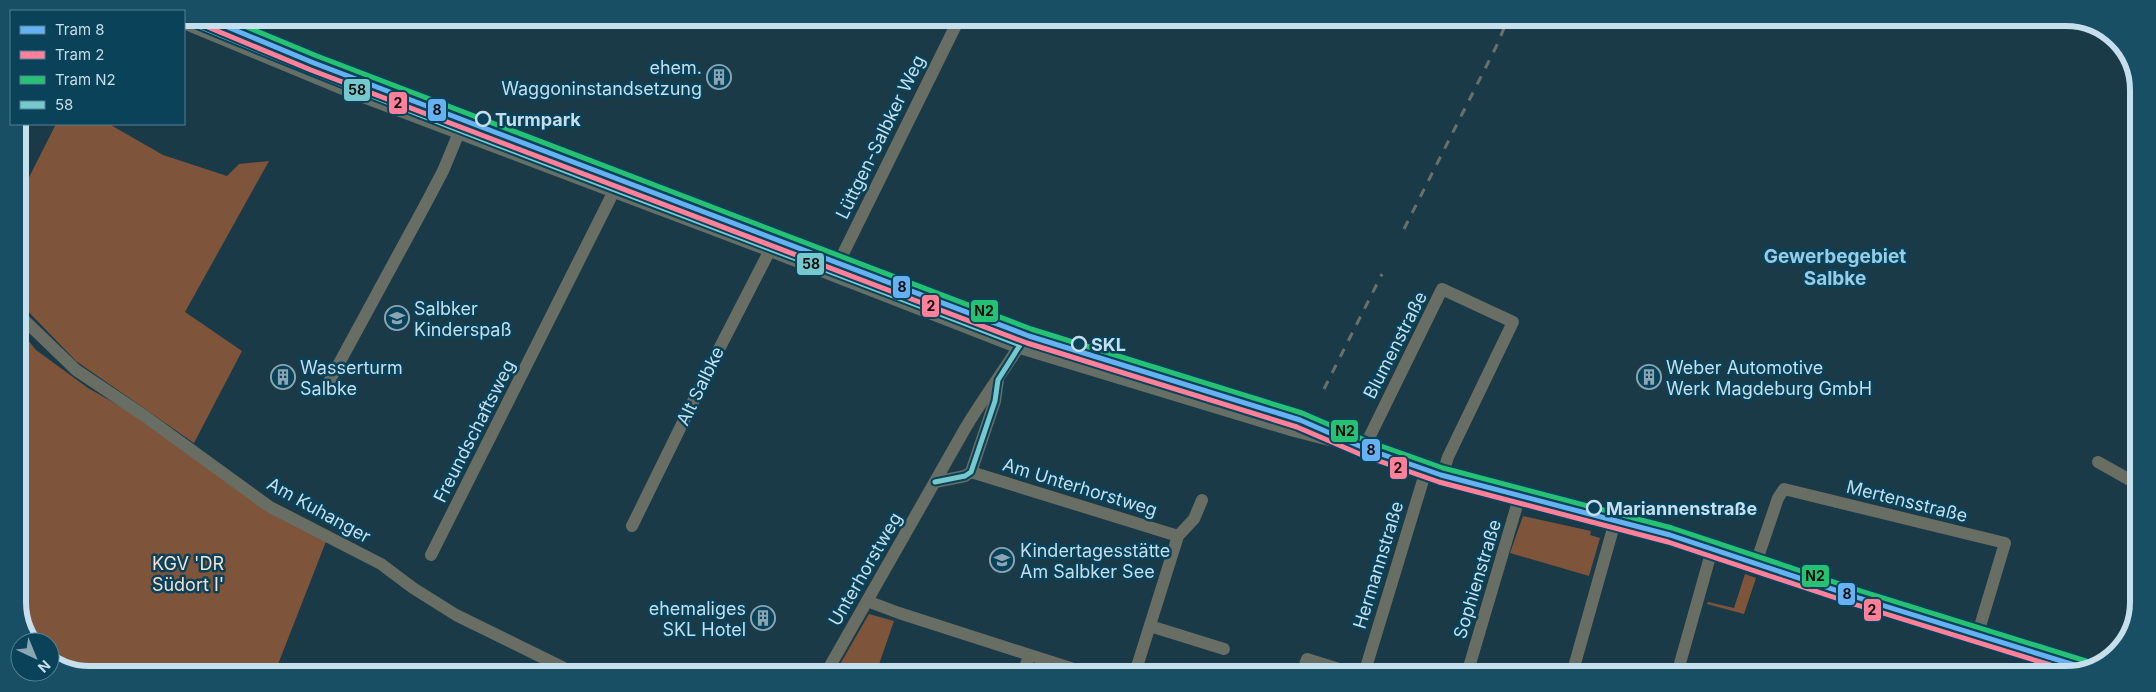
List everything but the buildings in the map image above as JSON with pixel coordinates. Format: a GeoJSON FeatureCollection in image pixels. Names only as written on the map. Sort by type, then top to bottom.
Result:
{"type":"FeatureCollection","features":[{"type":"Feature","properties":{"kind":"main road"},"geometry":{"type":"LineString","coordinates":[[198,26],[316,75],[615,188],[1020,345],[1291,427],[1365,446],[1435,470],[1520,495],[1616,518],[1713,546],[1804,578],[2080,664]]}},
{"type":"Feature","properties":{"kind":"street","name":"Lüttgen-Salbker Weg"},"geometry":{"type":"LineString","coordinates":[[834,272],[956,26]]}},
{"type":"Feature","properties":{"kind":"street"},"geometry":{"type":"LineString","coordinates":[[324,391],[428,200],[460,130]]}},
{"type":"Feature","properties":{"kind":"street","name":"Freundschaftsweg"},"geometry":{"type":"LineString","coordinates":[[431,555],[615,188]]}},
{"type":"Feature","properties":{"kind":"street","name":"Alt Salbke"},"geometry":{"type":"LineString","coordinates":[[632,526],[718,350],[771,248]]}},
{"type":"Feature","properties":{"kind":"street","name":"Blumenstraße"},"geometry":{"type":"LineString","coordinates":[[1365,446],[1442,289],[1513,322],[1448,457],[1435,470]]}},
{"type":"Feature","properties":{"kind":"street","name":"Am Kuhanger"},"geometry":{"type":"LineString","coordinates":[[26,322],[76,370],[146,416],[270,507],[381,564],[456,615],[560,666]]}},
{"type":"Feature","properties":{"kind":"street","name":"Unterhorstweg"},"geometry":{"type":"LineString","coordinates":[[830,666],[987,393],[998,380],[1020,345]]}},
{"type":"Feature","properties":{"kind":"street","name":"Unterhorstweg"},"geometry":{"type":"LineString","coordinates":[[971,472],[995,401],[998,380]]}},
{"type":"Feature","properties":{"kind":"street"},"geometry":{"type":"LineString","coordinates":[[2098,462],[2130,481]]}},
{"type":"Feature","properties":{"kind":"street","name":"Hermannstraße"},"geometry":{"type":"LineString","coordinates":[[1367,666],[1435,470]]}},
{"type":"Feature","properties":{"kind":"street"},"geometry":{"type":"LineString","coordinates":[[935,482],[965,476],[971,472]]}},
{"type":"Feature","properties":{"kind":"street","name":"Am Unterhorstweg"},"geometry":{"type":"LineString","coordinates":[[971,472],[1178,536]]}},
{"type":"Feature","properties":{"kind":"street","name":"Mertensstraße"},"geometry":{"type":"LineString","coordinates":[[1756,560],[1778,498],[1784,489],[2004,543],[1978,633]]}},
{"type":"Feature","properties":{"kind":"street","name":"Sophienstraße"},"geometry":{"type":"LineString","coordinates":[[1469,666],[1520,495]]}},
{"type":"Feature","properties":{"kind":"street"},"geometry":{"type":"LineString","coordinates":[[1137,666],[1178,536],[1194,519],[1202,500]]}},
{"type":"Feature","properties":{"kind":"street"},"geometry":{"type":"LineString","coordinates":[[1574,666],[1616,518]]}},
{"type":"Feature","properties":{"kind":"street"},"geometry":{"type":"LineString","coordinates":[[1679,666],[1713,546]]}},
{"type":"Feature","properties":{"kind":"street"},"geometry":{"type":"LineString","coordinates":[[867,601],[1063,666]]}},
{"type":"Feature","properties":{"kind":"street"},"geometry":{"type":"LineString","coordinates":[[1150,626],[1224,649]]}},
{"type":"Feature","properties":{"kind":"street"},"geometry":{"type":"LineString","coordinates":[[1025,666],[1029,656]]}},
{"type":"Feature","properties":{"kind":"street"},"geometry":{"type":"LineString","coordinates":[[1305,666],[1308,659],[1330,666]]}},
{"type":"Feature","properties":{"kind":"green space"},"geometry":{"type":"Polygon","coordinates":[[[55,125],[111,125],[163,155],[227,176],[239,164],[269,161],[185,312],[242,351],[194,443],[76,361],[26,309],[26,183],[55,125]]]}},
{"type":"Feature","properties":{"kind":"green space","name":"KGV 'DR Südort I'"},"geometry":{"type":"Polygon","coordinates":[[[26,338],[36,350],[88,388],[144,420],[327,539],[277,666],[90,666],[66,661],[60,658],[60,632],[34,632],[26,606],[26,338]]]}},
{"type":"Feature","properties":{"kind":"green space"},"geometry":{"type":"Polygon","coordinates":[[[1523,516],[1591,531],[1590,535],[1600,538],[1589,576],[1510,553],[1523,516]]]}},
{"type":"Feature","properties":{"kind":"green space"},"geometry":{"type":"Polygon","coordinates":[[[1745,574],[1756,578],[1744,614],[1707,604],[1708,602],[1734,608],[1745,574]]]}},
{"type":"Feature","properties":{"kind":"green space"},"geometry":{"type":"Polygon","coordinates":[[[869,614],[894,621],[878,666],[839,666],[869,614]]]}},
{"type":"Feature","properties":{"kind":"railway"},"geometry":{"type":"LineString","coordinates":[[1404,229],[1505,26]]}},
{"type":"Feature","properties":{"kind":"railway"},"geometry":{"type":"LineString","coordinates":[[1324,389],[1382,274]]}},
{"type":"Feature","properties":{"kind":"tram line","name":"2"},"geometry":{"type":"LineString","coordinates":[[205,26],[311,70],[1027,343],[1297,427],[1362,455],[1439,482],[1668,542],[1857,605],[2054,666]]}},
{"type":"Feature","properties":{"kind":"tram line","name":"8"},"geometry":{"type":"LineString","coordinates":[[225,26],[314,63],[1029,336],[1300,420],[1364,448],[1441,475],[1670,535],[1859,598],[2075,665]]}},
{"type":"Feature","properties":{"kind":"tram line","name":"N2"},"geometry":{"type":"LineString","coordinates":[[244,26],[317,56],[1031,329],[1302,413],[1367,441],[1443,468],[1672,528],[1861,591],[2086,661]]}},
{"type":"Feature","properties":{"kind":"transit line","name":"58"},"geometry":{"type":"LineString","coordinates":[[199,26],[496,145],[1020,345]]}},
{"type":"Feature","properties":{"kind":"transit line","name":"58"},"geometry":{"type":"LineString","coordinates":[[935,482],[965,476],[971,472],[995,401],[998,380],[1020,345]]}},
{"type":"Feature","properties":{"kind":"place","name":"ehem. Waggoninstandsetzung"},"geometry":{"type":"Point","coordinates":[719,77]}},
{"type":"Feature","properties":{"kind":"place","name":"Turmpark"},"geometry":{"type":"Point","coordinates":[483,119]}},
{"type":"Feature","properties":{"kind":"place","name":"Salbker Kinderspaß"},"geometry":{"type":"Point","coordinates":[397,318]}},
{"type":"Feature","properties":{"kind":"place","name":"SKL"},"geometry":{"type":"Point","coordinates":[1079,344]}},
{"type":"Feature","properties":{"kind":"place","name":"Wasserturm Salbke"},"geometry":{"type":"Point","coordinates":[283,377]}},
{"type":"Feature","properties":{"kind":"place","name":"Weber Automotive Werk Magdeburg GmbH"},"geometry":{"type":"Point","coordinates":[1649,377]}},
{"type":"Feature","properties":{"kind":"place","name":"Mariannenstraße"},"geometry":{"type":"Point","coordinates":[1594,508]}},
{"type":"Feature","properties":{"kind":"place","name":"Kindertagesstätte Am Salbker See"},"geometry":{"type":"Point","coordinates":[1002,560]}},
{"type":"Feature","properties":{"kind":"place","name":"ehemaliges SKL Hotel"},"geometry":{"type":"Point","coordinates":[763,618]}},
{"type":"Feature","properties":{"kind":"district","name":"Gewerbegebiet Salbke"},"geometry":{"type":"Point","coordinates":[1835,267]}}]}
